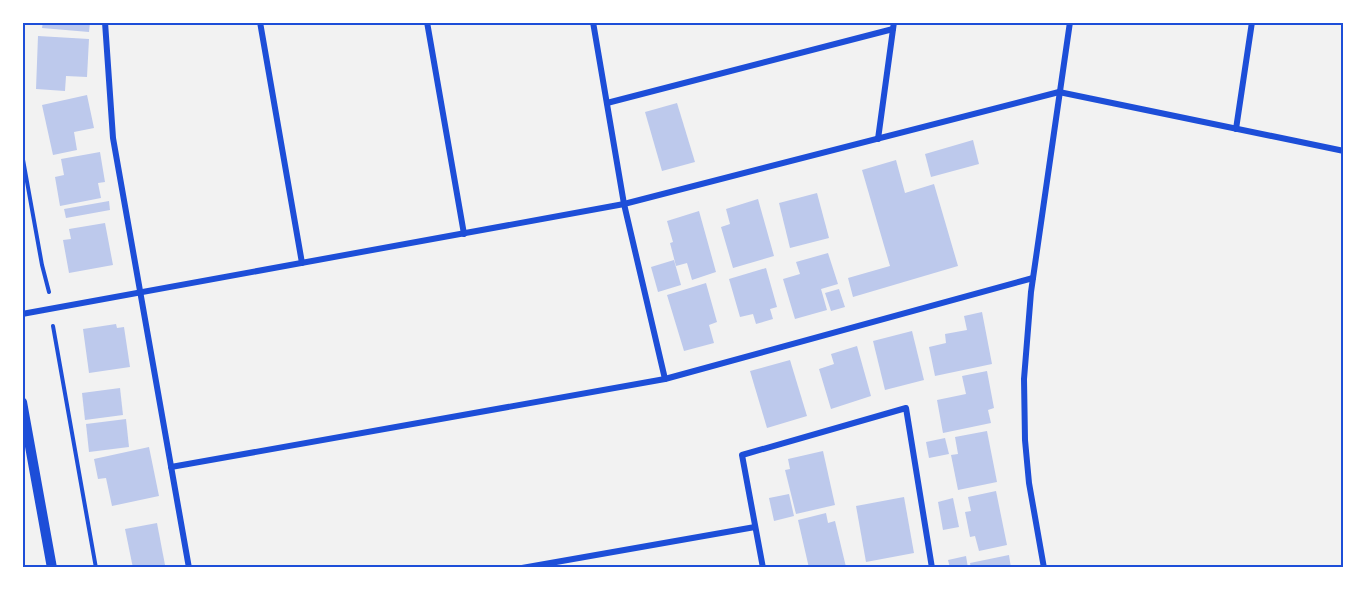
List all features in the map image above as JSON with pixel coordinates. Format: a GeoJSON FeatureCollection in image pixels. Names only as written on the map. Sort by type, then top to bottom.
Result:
{"type":"FeatureCollection","features":[{"type":"Feature","properties":{"kind":"street"},"geometry":{"type":"LineString","coordinates":[[105,22],[113,138],[189,567]]}},
{"type":"Feature","properties":{"kind":"street"},"geometry":{"type":"LineString","coordinates":[[260,22],[302,263]]}},
{"type":"Feature","properties":{"kind":"street"},"geometry":{"type":"LineString","coordinates":[[427,22],[464,234]]}},
{"type":"Feature","properties":{"kind":"street"},"geometry":{"type":"LineString","coordinates":[[593,22],[624,204],[665,379]]}},
{"type":"Feature","properties":{"kind":"street"},"geometry":{"type":"LineString","coordinates":[[1044,567],[1029,483],[1025,440],[1024,379],[1033,278],[1070,22]]}},
{"type":"Feature","properties":{"kind":"street"},"geometry":{"type":"LineString","coordinates":[[1236,129],[1252,22]]}},
{"type":"Feature","properties":{"kind":"street"},"geometry":{"type":"LineString","coordinates":[[607,104],[894,26],[878,139]]}},
{"type":"Feature","properties":{"kind":"street"},"geometry":{"type":"LineString","coordinates":[[22,314],[624,204],[1059,92],[1344,152]]}},
{"type":"Feature","properties":{"kind":"street"},"geometry":{"type":"LineString","coordinates":[[171,467],[665,379],[1033,278]]}},
{"type":"Feature","properties":{"kind":"street"},"geometry":{"type":"LineString","coordinates":[[22,402],[52,567]]}},
{"type":"Feature","properties":{"kind":"street"},"geometry":{"type":"LineString","coordinates":[[763,567],[742,455],[906,408],[932,567]]}},
{"type":"Feature","properties":{"kind":"street"},"geometry":{"type":"LineString","coordinates":[[522,567],[755,527]]}},
{"type":"Feature","properties":{"kind":"path"},"geometry":{"type":"LineString","coordinates":[[22,154],[96,567]]}},
{"type":"Feature","properties":{"kind":"building"},"geometry":{"type":"Polygon","coordinates":[[[43,22],[90,22],[89,32],[42,28],[43,22]]]}},
{"type":"Feature","properties":{"kind":"building"},"geometry":{"type":"Polygon","coordinates":[[[38,36],[89,39],[87,77],[66,76],[65,91],[36,89],[38,36]]]}},
{"type":"Feature","properties":{"kind":"building"},"geometry":{"type":"Polygon","coordinates":[[[87,95],[94,128],[74,132],[77,150],[53,155],[42,105],[87,95]]]}},
{"type":"Feature","properties":{"kind":"building"},"geometry":{"type":"Polygon","coordinates":[[[677,103],[695,162],[662,171],[645,112],[677,103]]]}},
{"type":"Feature","properties":{"kind":"building"},"geometry":{"type":"Polygon","coordinates":[[[973,140],[979,164],[931,177],[925,154],[973,140]]]}},
{"type":"Feature","properties":{"kind":"building"},"geometry":{"type":"Polygon","coordinates":[[[100,152],[105,182],[98,183],[101,198],[60,206],[55,177],[64,175],[61,159],[100,152]]]}},
{"type":"Feature","properties":{"kind":"building"},"geometry":{"type":"Polygon","coordinates":[[[896,160],[905,193],[934,184],[958,266],[853,297],[848,278],[890,266],[862,170],[896,160]]]}},
{"type":"Feature","properties":{"kind":"building"},"geometry":{"type":"Polygon","coordinates":[[[817,193],[829,238],[790,248],[779,203],[817,193]]]}},
{"type":"Feature","properties":{"kind":"building"},"geometry":{"type":"Polygon","coordinates":[[[758,199],[774,256],[733,268],[721,227],[730,224],[726,209],[758,199]]]}},
{"type":"Feature","properties":{"kind":"building"},"geometry":{"type":"Polygon","coordinates":[[[109,201],[110,210],[66,218],[64,209],[109,201]]]}},
{"type":"Feature","properties":{"kind":"building"},"geometry":{"type":"Polygon","coordinates":[[[699,211],[716,272],[692,280],[687,263],[676,266],[667,221],[699,211]]]}},
{"type":"Feature","properties":{"kind":"building"},"geometry":{"type":"Polygon","coordinates":[[[105,223],[113,265],[69,273],[63,240],[71,239],[69,229],[105,223]]]}},
{"type":"Feature","properties":{"kind":"building"},"geometry":{"type":"Polygon","coordinates":[[[828,253],[838,284],[821,289],[827,310],[795,319],[783,279],[800,274],[796,262],[828,253]]]}},
{"type":"Feature","properties":{"kind":"building"},"geometry":{"type":"Polygon","coordinates":[[[674,260],[681,285],[658,292],[651,267],[674,260]]]}},
{"type":"Feature","properties":{"kind":"building"},"geometry":{"type":"Polygon","coordinates":[[[766,268],[777,307],[770,309],[773,319],[756,324],[753,314],[740,317],[729,279],[766,268]]]}},
{"type":"Feature","properties":{"kind":"building"},"geometry":{"type":"Polygon","coordinates":[[[706,283],[717,322],[709,325],[714,343],[684,351],[667,295],[706,283]]]}},
{"type":"Feature","properties":{"kind":"building"},"geometry":{"type":"Polygon","coordinates":[[[839,289],[845,307],[831,311],[825,293],[839,289]]]}},
{"type":"Feature","properties":{"kind":"building"},"geometry":{"type":"Polygon","coordinates":[[[982,312],[992,364],[935,376],[929,347],[946,343],[945,334],[967,330],[964,316],[982,312]]]}},
{"type":"Feature","properties":{"kind":"building"},"geometry":{"type":"Polygon","coordinates":[[[116,324],[117,328],[124,327],[130,367],[89,373],[83,329],[116,324]]]}},
{"type":"Feature","properties":{"kind":"building"},"geometry":{"type":"Polygon","coordinates":[[[912,331],[924,380],[885,390],[873,341],[912,331]]]}},
{"type":"Feature","properties":{"kind":"building"},"geometry":{"type":"Polygon","coordinates":[[[857,346],[871,396],[831,409],[819,369],[834,364],[831,354],[857,346]]]}},
{"type":"Feature","properties":{"kind":"building"},"geometry":{"type":"Polygon","coordinates":[[[790,360],[807,416],[767,428],[750,371],[790,360]]]}},
{"type":"Feature","properties":{"kind":"building"},"geometry":{"type":"Polygon","coordinates":[[[987,371],[994,408],[988,410],[991,423],[943,433],[937,400],[966,394],[962,376],[987,371]]]}},
{"type":"Feature","properties":{"kind":"building"},"geometry":{"type":"Polygon","coordinates":[[[120,388],[123,415],[85,420],[82,393],[120,388]]]}},
{"type":"Feature","properties":{"kind":"building"},"geometry":{"type":"Polygon","coordinates":[[[126,419],[129,447],[89,452],[86,424],[126,419]]]}},
{"type":"Feature","properties":{"kind":"building"},"geometry":{"type":"Polygon","coordinates":[[[987,431],[997,482],[958,490],[951,455],[958,454],[955,437],[987,431]]]}},
{"type":"Feature","properties":{"kind":"building"},"geometry":{"type":"Polygon","coordinates":[[[945,438],[949,454],[929,458],[926,442],[945,438]]]}},
{"type":"Feature","properties":{"kind":"building"},"geometry":{"type":"Polygon","coordinates":[[[149,447],[159,496],[112,506],[106,478],[98,479],[94,459],[149,447]]]}},
{"type":"Feature","properties":{"kind":"building"},"geometry":{"type":"Polygon","coordinates":[[[823,451],[835,505],[796,514],[785,470],[790,469],[788,459],[823,451]]]}},
{"type":"Feature","properties":{"kind":"building"},"geometry":{"type":"Polygon","coordinates":[[[996,491],[1007,545],[979,551],[975,536],[970,537],[965,512],[971,511],[968,497],[996,491]]]}},
{"type":"Feature","properties":{"kind":"building"},"geometry":{"type":"Polygon","coordinates":[[[789,494],[794,516],[774,521],[769,498],[789,494]]]}},
{"type":"Feature","properties":{"kind":"building"},"geometry":{"type":"Polygon","coordinates":[[[904,497],[914,553],[866,562],[856,506],[904,497]]]}},
{"type":"Feature","properties":{"kind":"building"},"geometry":{"type":"Polygon","coordinates":[[[953,498],[959,527],[943,530],[938,502],[953,498]]]}},
{"type":"Feature","properties":{"kind":"building"},"geometry":{"type":"Polygon","coordinates":[[[826,513],[828,523],[835,521],[846,567],[809,568],[798,520],[826,513]]]}},
{"type":"Feature","properties":{"kind":"building"},"geometry":{"type":"Polygon","coordinates":[[[157,523],[165,565],[133,568],[125,529],[157,523]]]}},
{"type":"Feature","properties":{"kind":"building"},"geometry":{"type":"Polygon","coordinates":[[[1009,555],[1011,568],[971,568],[970,563],[1009,555]]]}},
{"type":"Feature","properties":{"kind":"building"},"geometry":{"type":"Polygon","coordinates":[[[966,556],[968,568],[950,568],[948,560],[966,556]]]}}]}
